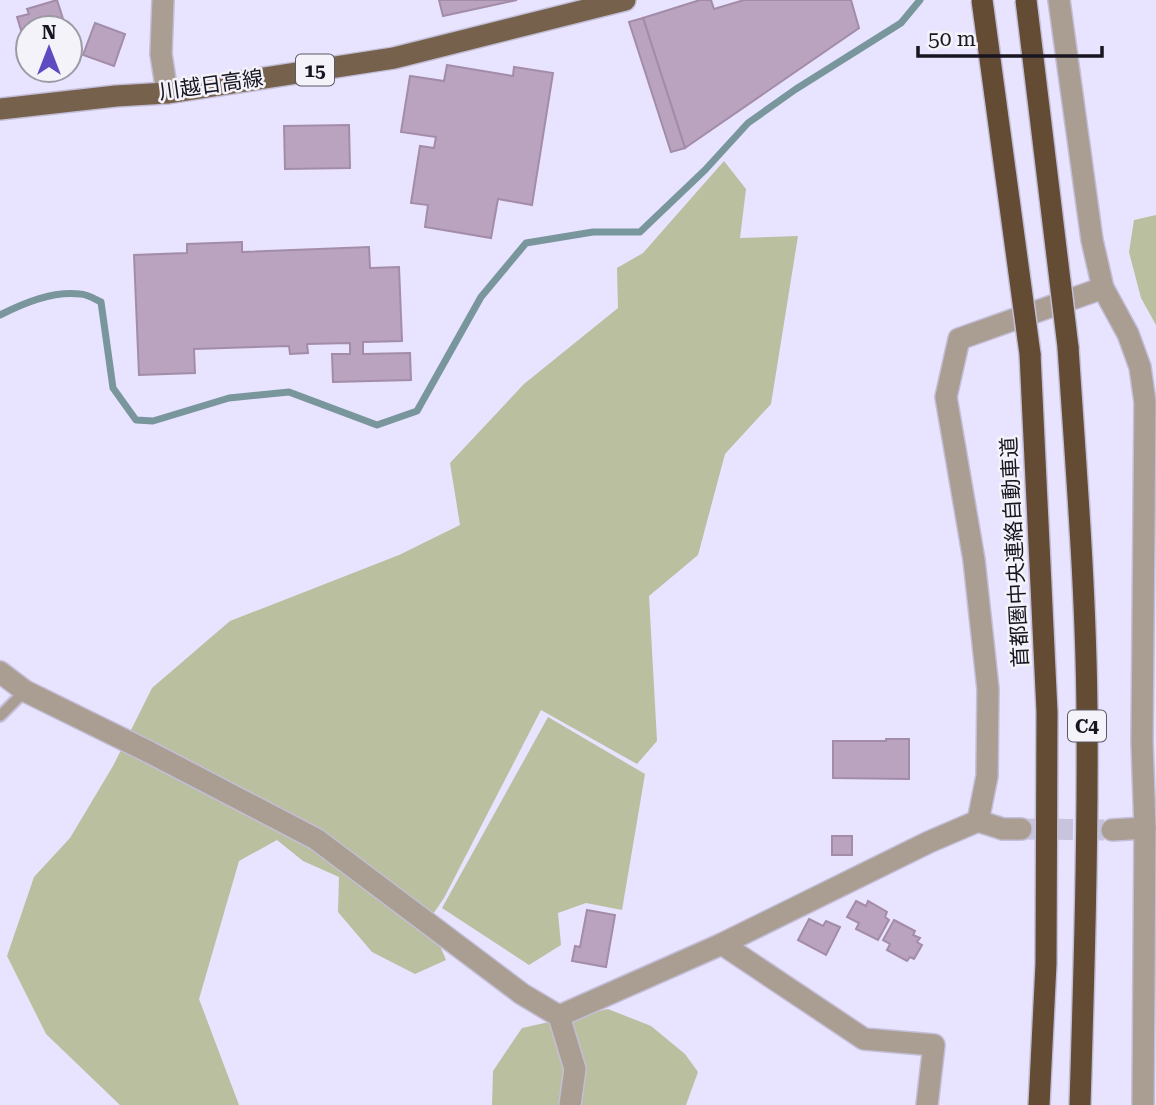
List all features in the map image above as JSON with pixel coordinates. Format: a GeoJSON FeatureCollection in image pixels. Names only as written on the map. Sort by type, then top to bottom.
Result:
{"type":"FeatureCollection","features":[{"type":"Feature","properties":{"kind":"highway","name":"首都圏中央連絡自動車道"},"geometry":{"type":"LineString","coordinates":[[982,0],[1030,354],[1047,712],[1046,964],[1039,1105]]}},
{"type":"Feature","properties":{"kind":"highway","name":"C4"},"geometry":{"type":"LineString","coordinates":[[1026,0],[1068,347],[1080,540],[1087,710],[1080,1105]]}},
{"type":"Feature","properties":{"kind":"main road","name":"川越日高線"},"geometry":{"type":"LineString","coordinates":[[0,109],[167,93],[394,58],[625,0]]}},
{"type":"Feature","properties":{"kind":"street"},"geometry":{"type":"LineString","coordinates":[[163,0],[160,54],[167,93]]}},
{"type":"Feature","properties":{"kind":"street"},"geometry":{"type":"LineString","coordinates":[[1062,2],[1092,240],[1103,288],[1128,334],[1140,367],[1145,402],[1143,1105]]}},
{"type":"Feature","properties":{"kind":"street"},"geometry":{"type":"LineString","coordinates":[[978,821],[987,776],[988,688],[974,560],[946,397],[959,339],[1103,288]]}},
{"type":"Feature","properties":{"kind":"street"},"geometry":{"type":"LineString","coordinates":[[0,672],[25,691],[316,839],[522,994],[559,1016],[575,1069],[570,1105]]}},
{"type":"Feature","properties":{"kind":"street"},"geometry":{"type":"LineString","coordinates":[[559,1016],[722,944],[929,842],[978,821],[1003,829],[1021,829]]}},
{"type":"Feature","properties":{"kind":"street"},"geometry":{"type":"LineString","coordinates":[[1112,830],[1145,828]]}},
{"type":"Feature","properties":{"kind":"street"},"geometry":{"type":"LineString","coordinates":[[722,944],[864,1039],[934,1045],[927,1105]]}},
{"type":"Feature","properties":{"kind":"lane"},"geometry":{"type":"LineString","coordinates":[[0,716],[25,691]]}},
{"type":"Feature","properties":{"kind":"green space"},"geometry":{"type":"Polygon","coordinates":[[[724,161],[746,189],[740,238],[798,236],[771,404],[725,454],[698,555],[649,596],[657,741],[637,764],[541,710],[444,898],[429,920],[446,960],[415,974],[372,952],[338,912],[339,877],[303,861],[277,840],[239,861],[199,999],[239,1105],[120,1105],[46,1034],[7,956],[34,877],[70,838],[113,766],[152,688],[230,621],[399,555],[460,525],[450,463],[524,384],[618,308],[617,268],[643,253],[724,161]]]}},
{"type":"Feature","properties":{"kind":"green space"},"geometry":{"type":"Polygon","coordinates":[[[1156,215],[1156,325],[1141,298],[1129,252],[1134,220],[1156,215]]]}},
{"type":"Feature","properties":{"kind":"green space"},"geometry":{"type":"Polygon","coordinates":[[[548,717],[645,774],[622,910],[586,903],[558,913],[561,945],[529,965],[442,908],[548,717]]]}},
{"type":"Feature","properties":{"kind":"green space"},"geometry":{"type":"Polygon","coordinates":[[[608,1009],[651,1026],[685,1054],[698,1072],[686,1105],[492,1105],[493,1071],[522,1028],[608,1009]]]}},
{"type":"Feature","properties":{"kind":"building"},"geometry":{"type":"Polygon","coordinates":[[[57,0],[61,14],[29,14],[27,9],[57,0]]]}},
{"type":"Feature","properties":{"kind":"building"},"geometry":{"type":"Polygon","coordinates":[[[439,0],[517,0],[443,16],[439,0]]]}},
{"type":"Feature","properties":{"kind":"building"},"geometry":{"type":"Polygon","coordinates":[[[700,0],[711,0],[714,9],[744,0],[851,0],[859,28],[685,148],[643,18],[700,0]]]}},
{"type":"Feature","properties":{"kind":"building"},"geometry":{"type":"Polygon","coordinates":[[[643,18],[685,148],[671,152],[629,22],[643,18]]]}},
{"type":"Feature","properties":{"kind":"building"},"geometry":{"type":"Polygon","coordinates":[[[95,23],[125,34],[114,66],[84,55],[95,23]]]}},
{"type":"Feature","properties":{"kind":"building"},"geometry":{"type":"Polygon","coordinates":[[[447,65],[513,76],[514,67],[553,73],[532,205],[498,199],[491,238],[425,227],[428,205],[411,203],[420,146],[434,148],[436,137],[401,132],[410,76],[444,81],[447,65]]]}},
{"type":"Feature","properties":{"kind":"building"},"geometry":{"type":"Polygon","coordinates":[[[349,125],[350,168],[285,169],[284,126],[349,125]]]}},
{"type":"Feature","properties":{"kind":"building"},"geometry":{"type":"Polygon","coordinates":[[[242,242],[242,252],[369,247],[370,268],[399,267],[402,341],[363,342],[363,354],[410,353],[411,380],[333,382],[332,354],[350,354],[350,343],[307,344],[308,353],[290,354],[289,346],[194,349],[195,373],[139,375],[134,255],[187,253],[187,244],[242,242]]]}},
{"type":"Feature","properties":{"kind":"building"},"geometry":{"type":"Polygon","coordinates":[[[909,739],[909,779],[833,778],[833,741],[909,739]]]}},
{"type":"Feature","properties":{"kind":"building"},"geometry":{"type":"Polygon","coordinates":[[[832,836],[852,836],[852,855],[832,855],[832,836]]]}},
{"type":"Feature","properties":{"kind":"building"},"geometry":{"type":"Polygon","coordinates":[[[856,901],[866,906],[868,901],[887,912],[885,917],[889,920],[878,940],[856,929],[859,923],[847,917],[856,901]]]}},
{"type":"Feature","properties":{"kind":"building"},"geometry":{"type":"Polygon","coordinates":[[[587,910],[615,915],[606,967],[572,961],[575,946],[580,947],[587,910]]]}},
{"type":"Feature","properties":{"kind":"building"},"geometry":{"type":"Polygon","coordinates":[[[809,919],[823,926],[826,921],[840,927],[826,955],[798,940],[809,919]]]}},
{"type":"Feature","properties":{"kind":"building"},"geometry":{"type":"Polygon","coordinates":[[[894,920],[915,931],[913,935],[920,938],[917,942],[922,945],[914,959],[910,957],[907,961],[887,950],[890,944],[883,940],[894,920]]]}},
{"type":"Feature","properties":{"kind":"waterway"},"geometry":{"type":"LineString","coordinates":[[0,315],[28,302],[59,294],[83,294],[101,302],[113,388],[136,420],[153,421],[229,398],[289,392],[377,425],[417,411],[481,297],[526,243],[593,232],[640,232],[705,170],[748,123],[796,89],[901,23],[920,0]]}},
{"type":"Feature","properties":{"kind":"tunnel"},"geometry":{"type":"LineString","coordinates":[[1021,829],[1112,830]]}}]}
